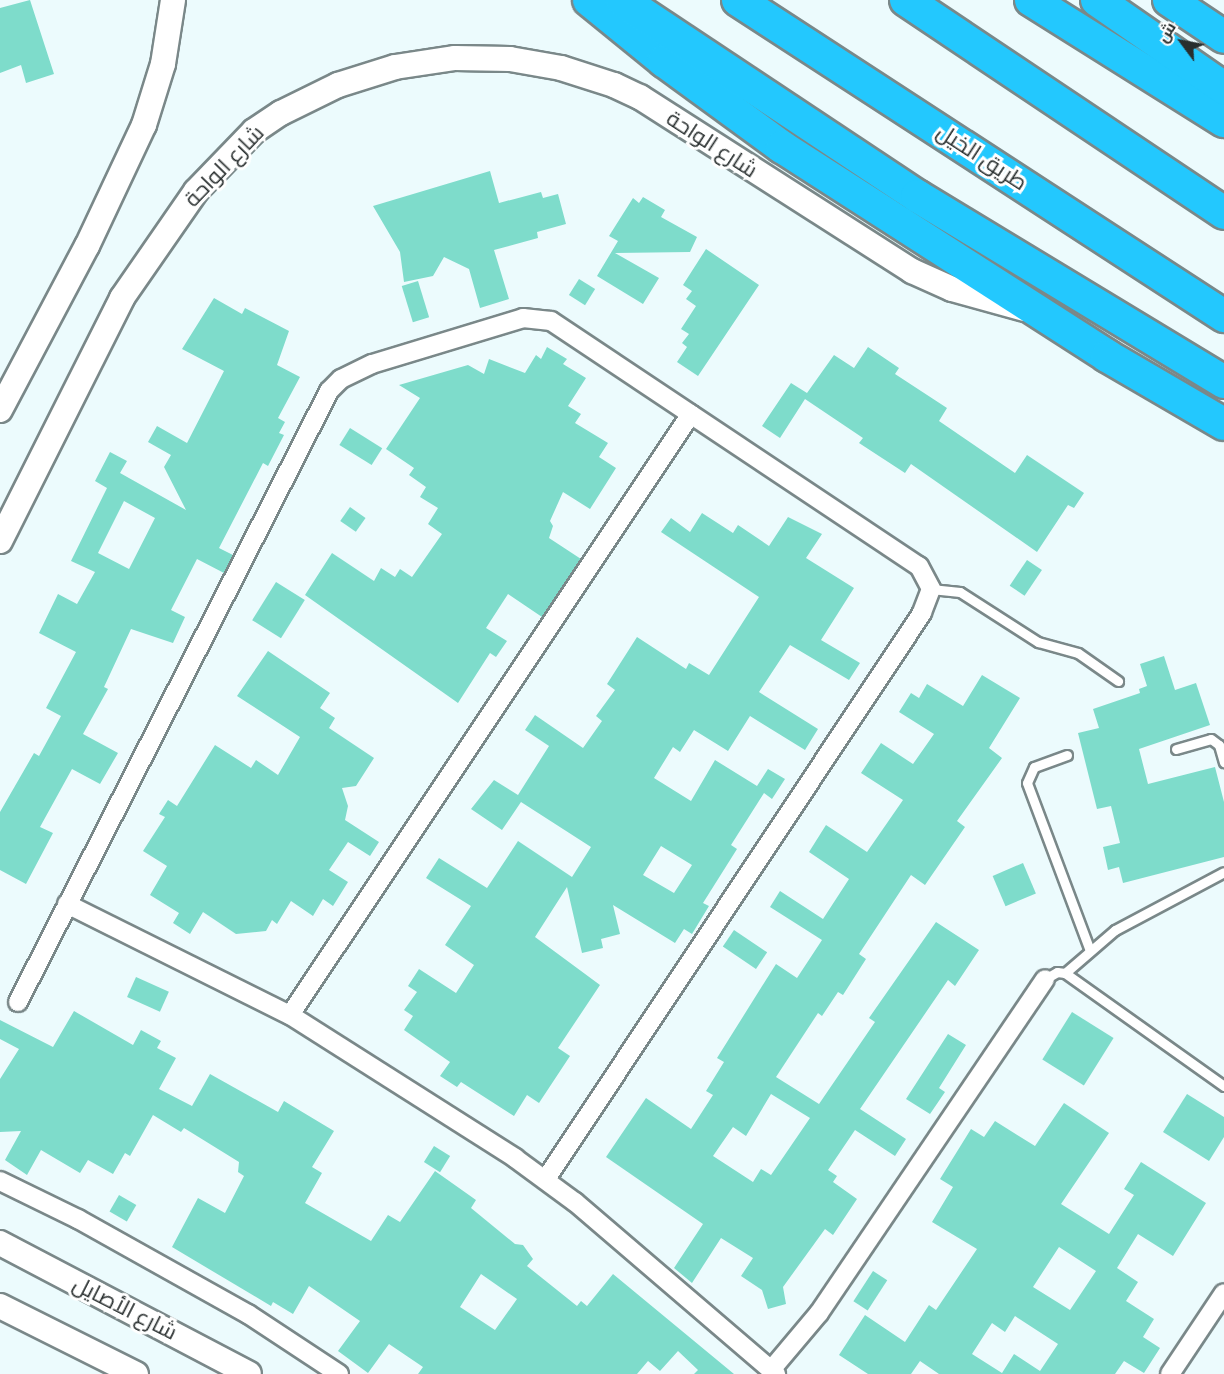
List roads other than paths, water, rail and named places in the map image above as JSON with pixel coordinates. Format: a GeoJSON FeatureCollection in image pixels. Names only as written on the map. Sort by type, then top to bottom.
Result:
{"type":"FeatureCollection","features":[{"type":"Feature","properties":{"kind":"highway"},"geometry":{"type":"LineString","coordinates":[[589,0],[664,61],[782,147],[1037,311],[1224,424]]}},
{"type":"Feature","properties":{"kind":"highway"},"geometry":{"type":"LineString","coordinates":[[622,0],[917,196],[1224,382]]}},
{"type":"Feature","properties":{"kind":"highway","name":"طريق الخيل"},"geometry":{"type":"LineString","coordinates":[[738,0],[1224,316]]}},
{"type":"Feature","properties":{"kind":"highway"},"geometry":{"type":"LineString","coordinates":[[906,0],[1224,213]]}},
{"type":"Feature","properties":{"kind":"highway"},"geometry":{"type":"LineString","coordinates":[[1031,0],[1224,121]]}},
{"type":"Feature","properties":{"kind":"highway"},"geometry":{"type":"LineString","coordinates":[[1096,0],[1224,88]]}},
{"type":"Feature","properties":{"kind":"highway"},"geometry":{"type":"LineString","coordinates":[[1169,0],[1224,37]]}},
{"type":"Feature","properties":{"kind":"street"},"geometry":{"type":"LineString","coordinates":[[0,410],[87,246],[144,125],[163,64],[173,0]]}},
{"type":"Feature","properties":{"kind":"street","name":"شارع الواحة"},"geometry":{"type":"LineString","coordinates":[[0,541],[122,298],[196,191],[255,130],[281,113],[338,85],[395,67],[455,58],[510,59],[561,68],[614,85],[640,97],[912,271],[994,302],[1037,311]]}},
{"type":"Feature","properties":{"kind":"street"},"geometry":{"type":"LineString","coordinates":[[18,1002],[319,407],[341,379],[384,361],[508,322],[537,318],[564,328],[919,566],[931,589],[922,613],[546,1179]]}},
{"type":"Feature","properties":{"kind":"street"},"geometry":{"type":"LineString","coordinates":[[290,1015],[691,414]]}},
{"type":"Feature","properties":{"kind":"street"},"geometry":{"type":"LineString","coordinates":[[67,904],[290,1015],[356,1054],[546,1179],[774,1372],[819,1313],[1045,979]]}},
{"type":"Feature","properties":{"kind":"street"},"geometry":{"type":"LineString","coordinates":[[0,1181],[78,1219],[238,1309],[339,1374]]}},
{"type":"Feature","properties":{"kind":"street","name":"شارع الأصايل"},"geometry":{"type":"LineString","coordinates":[[0,1243],[249,1374]]}},
{"type":"Feature","properties":{"kind":"street"},"geometry":{"type":"LineString","coordinates":[[1170,1374],[1224,1293]]}},
{"type":"Feature","properties":{"kind":"street"},"geometry":{"type":"LineString","coordinates":[[0,1306],[136,1374]]}},
{"type":"Feature","properties":{"kind":"lane"},"geometry":{"type":"LineString","coordinates":[[931,589],[960,592],[1038,642],[1078,653],[1118,681]]}},
{"type":"Feature","properties":{"kind":"lane"},"geometry":{"type":"LineString","coordinates":[[1176,749],[1211,739],[1220,746],[1224,762]]}},
{"type":"Feature","properties":{"kind":"lane"},"geometry":{"type":"LineString","coordinates":[[1067,755],[1034,767],[1027,783],[1090,951]]}},
{"type":"Feature","properties":{"kind":"lane"},"geometry":{"type":"LineString","coordinates":[[1065,973],[1129,922],[1224,872]]}},
{"type":"Feature","properties":{"kind":"lane"},"geometry":{"type":"LineString","coordinates":[[1045,979],[1057,972],[1065,973],[1224,1086]]}}]}
